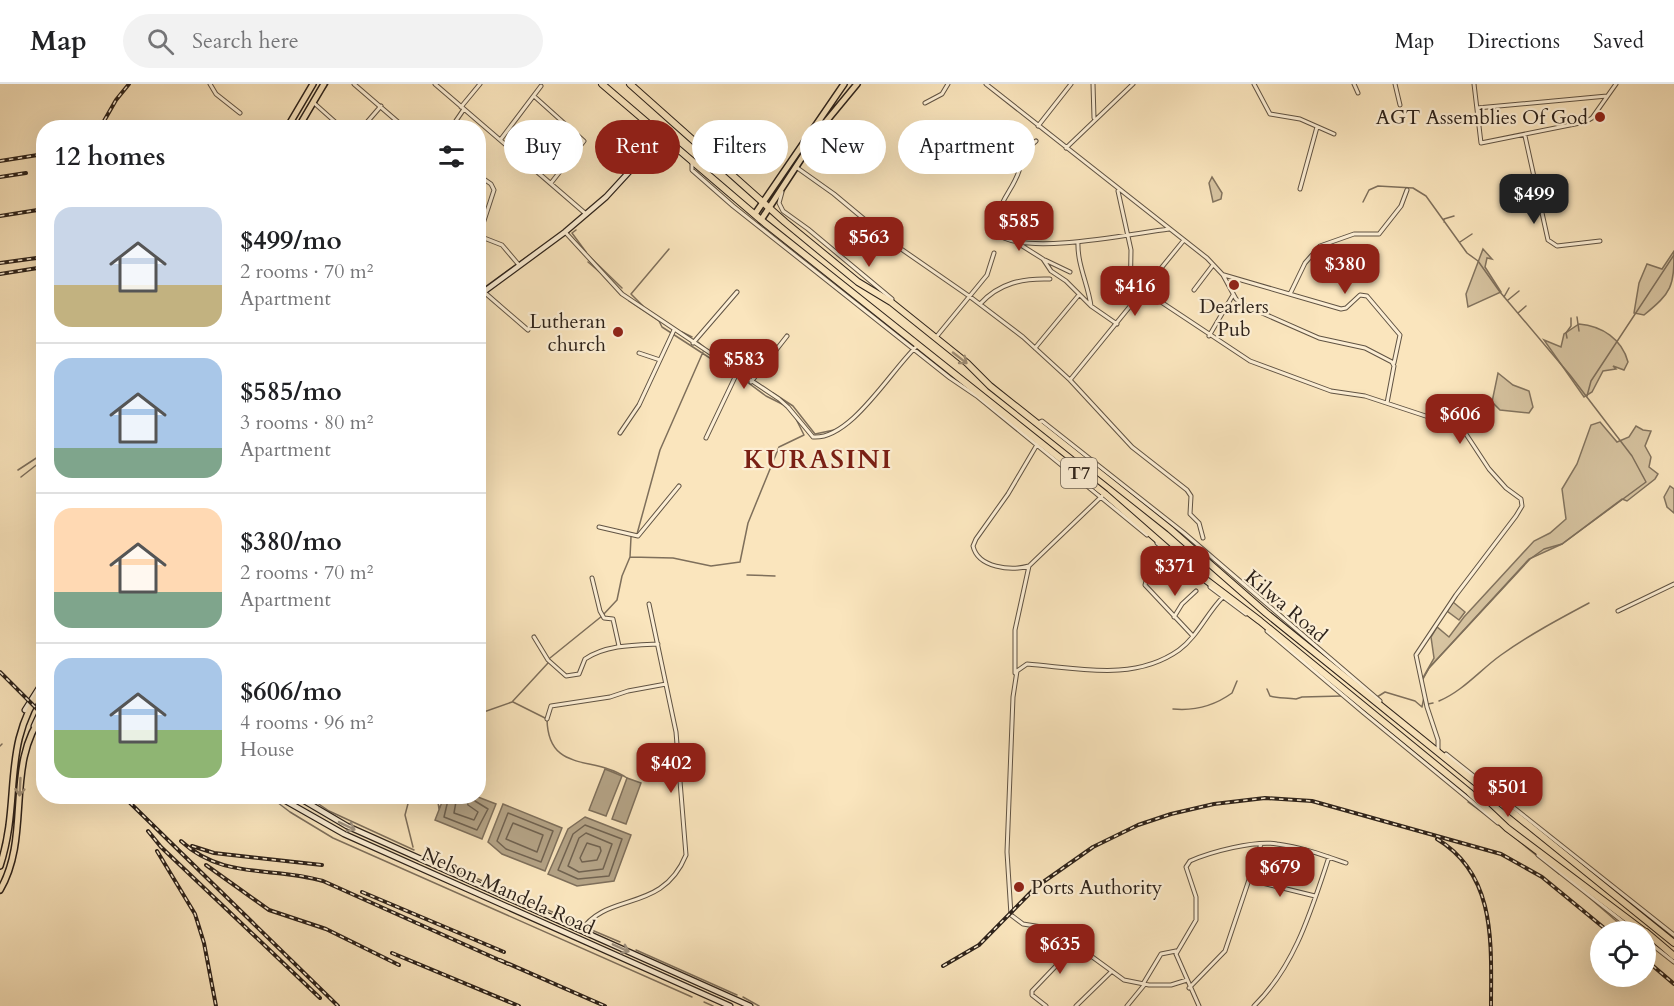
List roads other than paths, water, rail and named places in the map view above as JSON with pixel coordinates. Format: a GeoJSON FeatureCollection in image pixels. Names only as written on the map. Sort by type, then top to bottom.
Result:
{"type":"FeatureCollection","features":[{"type":"Feature","properties":{"kind":"highway","name":"Kilwa Road"},"geometry":{"type":"LineString","coordinates":[[630,84],[756,198],[858,282],[891,302],[1037,424],[1170,528],[1266,614],[1674,943]]}},
{"type":"Feature","properties":{"kind":"highway","name":"Kilwa Road"},"geometry":{"type":"LineString","coordinates":[[602,85],[645,120]]}},
{"type":"Feature","properties":{"kind":"highway","name":"Kilwa Road"},"geometry":{"type":"LineString","coordinates":[[680,150],[692,161]]}},
{"type":"Feature","properties":{"kind":"highway","name":"Kilwa Road"},"geometry":{"type":"LineString","coordinates":[[707,174],[915,348],[1103,495],[1224,597],[1260,621],[1365,711],[1469,792],[1507,828],[1630,921]]}},
{"type":"Feature","properties":{"kind":"highway","name":"Kilwa Road"},"geometry":{"type":"LineString","coordinates":[[1656,941],[1674,956]]}},
{"type":"Feature","properties":{"kind":"main road"},"geometry":{"type":"LineString","coordinates":[[292,120],[314,84]]}},
{"type":"Feature","properties":{"kind":"main road"},"geometry":{"type":"LineString","coordinates":[[303,120],[324,84]]}},
{"type":"Feature","properties":{"kind":"main road"},"geometry":{"type":"LineString","coordinates":[[761,220],[766,206],[816,122],[844,84]]}},
{"type":"Feature","properties":{"kind":"main road"},"geometry":{"type":"LineString","coordinates":[[756,198],[773,196],[824,124],[857,84]]}},
{"type":"Feature","properties":{"kind":"main road"},"geometry":{"type":"LineString","coordinates":[[486,290],[565,232],[606,197],[627,174]]}},
{"type":"Feature","properties":{"kind":"main road"},"geometry":{"type":"LineString","coordinates":[[773,196],[777,215]]}},
{"type":"Feature","properties":{"kind":"main road"},"geometry":{"type":"LineString","coordinates":[[755,214],[766,206]]}},
{"type":"Feature","properties":{"kind":"main road"},"geometry":{"type":"LineString","coordinates":[[0,866],[9,831],[12,758],[16,735],[25,710],[36,693]]}},
{"type":"Feature","properties":{"kind":"main road"},"geometry":{"type":"LineString","coordinates":[[25,710],[36,696]]}},
{"type":"Feature","properties":{"kind":"main road"},"geometry":{"type":"LineString","coordinates":[[0,890],[16,847],[21,773],[36,721]]}},
{"type":"Feature","properties":{"kind":"main road"},"geometry":{"type":"LineString","coordinates":[[32,730],[36,724]]}},
{"type":"Feature","properties":{"kind":"main road","name":"Nelson Mandela Road"},"geometry":{"type":"LineString","coordinates":[[290,804],[344,834],[730,1006]]}},
{"type":"Feature","properties":{"kind":"main road","name":"Nelson Mandela Road"},"geometry":{"type":"LineString","coordinates":[[310,804],[347,826],[750,1006]]}},
{"type":"Feature","properties":{"kind":"street"},"geometry":{"type":"LineString","coordinates":[[210,84],[216,94],[240,113]]}},
{"type":"Feature","properties":{"kind":"street"},"geometry":{"type":"LineString","coordinates":[[354,84],[396,120]]}},
{"type":"Feature","properties":{"kind":"street"},"geometry":{"type":"LineString","coordinates":[[435,84],[477,120]]}},
{"type":"Feature","properties":{"kind":"street"},"geometry":{"type":"LineString","coordinates":[[456,120],[480,84]]}},
{"type":"Feature","properties":{"kind":"street"},"geometry":{"type":"LineString","coordinates":[[925,103],[942,94],[948,84]]}},
{"type":"Feature","properties":{"kind":"street"},"geometry":{"type":"LineString","coordinates":[[986,84],[1213,264],[1223,275],[1233,295],[1244,305],[1324,340],[1365,348],[1393,364]]}},
{"type":"Feature","properties":{"kind":"street"},"geometry":{"type":"LineString","coordinates":[[1038,126],[1071,84]]}},
{"type":"Feature","properties":{"kind":"street"},"geometry":{"type":"LineString","coordinates":[[1093,84],[1095,119]]}},
{"type":"Feature","properties":{"kind":"street"},"geometry":{"type":"LineString","coordinates":[[1066,148],[1133,84]]}},
{"type":"Feature","properties":{"kind":"street"},"geometry":{"type":"LineString","coordinates":[[1254,84],[1270,114],[1300,119],[1334,134]]}},
{"type":"Feature","properties":{"kind":"street"},"geometry":{"type":"LineString","coordinates":[[1354,84],[1358,93]]}},
{"type":"Feature","properties":{"kind":"street"},"geometry":{"type":"LineString","coordinates":[[1395,84],[1400,105]]}},
{"type":"Feature","properties":{"kind":"street"},"geometry":{"type":"LineString","coordinates":[[1474,84],[1481,143],[1586,122],[1592,118],[1616,84]]}},
{"type":"Feature","properties":{"kind":"street"},"geometry":{"type":"LineString","coordinates":[[501,140],[541,86]]}},
{"type":"Feature","properties":{"kind":"street"},"geometry":{"type":"LineString","coordinates":[[1477,108],[1608,96]]}},
{"type":"Feature","properties":{"kind":"street"},"geometry":{"type":"LineString","coordinates":[[535,97],[584,141],[551,183]]}},
{"type":"Feature","properties":{"kind":"street"},"geometry":{"type":"LineString","coordinates":[[313,102],[333,120]]}},
{"type":"Feature","properties":{"kind":"street"},"geometry":{"type":"LineString","coordinates":[[369,120],[381,106]]}},
{"type":"Feature","properties":{"kind":"street"},"geometry":{"type":"LineString","coordinates":[[486,127],[586,214]]}},
{"type":"Feature","properties":{"kind":"street"},"geometry":{"type":"LineString","coordinates":[[1300,189],[1317,127]]}},
{"type":"Feature","properties":{"kind":"street"},"geometry":{"type":"LineString","coordinates":[[1525,136],[1548,240],[1557,246],[1600,241]]}},
{"type":"Feature","properties":{"kind":"street"},"geometry":{"type":"LineString","coordinates":[[1036,141],[1022,153],[1017,174],[999,208],[997,218],[1002,235],[1070,272]]}},
{"type":"Feature","properties":{"kind":"street"},"geometry":{"type":"LineString","coordinates":[[794,166],[894,244],[980,304],[1035,348],[1070,380],[1132,447],[1187,490],[1191,496],[1190,514],[1199,523],[1203,538]]}},
{"type":"Feature","properties":{"kind":"street"},"geometry":{"type":"LineString","coordinates":[[565,232],[622,294],[736,373],[789,406],[810,436],[817,438],[850,422],[915,348],[733,206],[697,174]]}},
{"type":"Feature","properties":{"kind":"street"},"geometry":{"type":"LineString","coordinates":[[486,182],[494,190],[486,215]]}},
{"type":"Feature","properties":{"kind":"street"},"geometry":{"type":"LineString","coordinates":[[784,183],[779,203],[783,211],[935,338],[987,275],[994,253]]}},
{"type":"Feature","properties":{"kind":"street"},"geometry":{"type":"LineString","coordinates":[[1117,189],[1131,249],[1130,307]]}},
{"type":"Feature","properties":{"kind":"street"},"geometry":{"type":"LineString","coordinates":[[1290,294],[1315,251],[1343,236],[1379,234],[1401,206],[1407,190]]}},
{"type":"Feature","properties":{"kind":"street"},"geometry":{"type":"LineString","coordinates":[[1014,241],[1078,242],[1169,229]]}},
{"type":"Feature","properties":{"kind":"street"},"geometry":{"type":"LineString","coordinates":[[486,239],[502,245],[519,265]]}},
{"type":"Feature","properties":{"kind":"street"},"geometry":{"type":"LineString","coordinates":[[1070,380],[1184,240]]}},
{"type":"Feature","properties":{"kind":"street"},"geometry":{"type":"LineString","coordinates":[[1078,242],[1078,255],[1089,287],[1091,306]]}},
{"type":"Feature","properties":{"kind":"street"},"geometry":{"type":"LineString","coordinates":[[1043,259],[1051,271],[1066,281],[1078,296],[1117,324]]}},
{"type":"Feature","properties":{"kind":"street"},"geometry":{"type":"LineString","coordinates":[[1194,290],[1213,264]]}},
{"type":"Feature","properties":{"kind":"street"},"geometry":{"type":"LineString","coordinates":[[1223,275],[1341,309],[1346,308],[1360,295],[1367,296],[1400,335],[1387,403]]}},
{"type":"Feature","properties":{"kind":"street"},"geometry":{"type":"LineString","coordinates":[[980,304],[990,295],[1018,280],[1050,279]]}},
{"type":"Feature","properties":{"kind":"street"},"geometry":{"type":"LineString","coordinates":[[1143,290],[1209,336],[1250,361],[1331,391],[1355,393],[1461,428],[1489,469],[1522,501],[1516,516],[1451,602],[1416,655],[1438,751],[1559,841],[1674,935]]}},
{"type":"Feature","properties":{"kind":"street"},"geometry":{"type":"LineString","coordinates":[[693,343],[737,292]]}},
{"type":"Feature","properties":{"kind":"street"},"geometry":{"type":"LineString","coordinates":[[486,293],[528,330]]}},
{"type":"Feature","properties":{"kind":"street"},"geometry":{"type":"LineString","coordinates":[[1209,336],[1233,295]]}},
{"type":"Feature","properties":{"kind":"street"},"geometry":{"type":"LineString","coordinates":[[1035,348],[1078,296]]}},
{"type":"Feature","properties":{"kind":"street"},"geometry":{"type":"LineString","coordinates":[[620,433],[639,405],[674,330]]}},
{"type":"Feature","properties":{"kind":"street"},"geometry":{"type":"LineString","coordinates":[[751,382],[787,336]]}},
{"type":"Feature","properties":{"kind":"street"},"geometry":{"type":"LineString","coordinates":[[639,353],[660,360]]}},
{"type":"Feature","properties":{"kind":"street"},"geometry":{"type":"LineString","coordinates":[[706,438],[736,373]]}},
{"type":"Feature","properties":{"kind":"street"},"geometry":{"type":"LineString","coordinates":[[1038,443],[1008,494],[973,546],[976,555],[994,566],[1014,569],[1029,566],[1103,495]]}},
{"type":"Feature","properties":{"kind":"street"},"geometry":{"type":"LineString","coordinates":[[599,527],[638,536],[643,533],[679,486]]}},
{"type":"Feature","properties":{"kind":"street"},"geometry":{"type":"LineString","coordinates":[[1170,553],[1145,584],[1192,635]]}},
{"type":"Feature","properties":{"kind":"street"},"geometry":{"type":"LineString","coordinates":[[1029,566],[1015,630],[1015,681],[1007,852],[1009,912],[1019,922],[1054,928],[1075,946],[1124,980],[1144,984],[1171,985],[1187,980]]}},
{"type":"Feature","properties":{"kind":"street"},"geometry":{"type":"LineString","coordinates":[[592,578],[600,611],[604,618],[613,619],[619,646]]}},
{"type":"Feature","properties":{"kind":"street"},"geometry":{"type":"LineString","coordinates":[[1618,611],[1674,584]]}},
{"type":"Feature","properties":{"kind":"street"},"geometry":{"type":"LineString","coordinates":[[1174,618],[1182,604],[1196,591]]}},
{"type":"Feature","properties":{"kind":"street"},"geometry":{"type":"LineString","coordinates":[[1015,681],[1017,671],[1027,664],[1118,671],[1143,668],[1180,649],[1224,597]]}},
{"type":"Feature","properties":{"kind":"street"},"geometry":{"type":"LineString","coordinates":[[581,931],[591,917],[646,897],[661,889],[681,868],[686,855],[676,732],[649,604]]}},
{"type":"Feature","properties":{"kind":"street"},"geometry":{"type":"LineString","coordinates":[[534,637],[548,660],[566,676],[579,674],[587,657],[619,646],[658,644]]}},
{"type":"Feature","properties":{"kind":"street"},"geometry":{"type":"LineString","coordinates":[[547,719],[551,706],[610,697],[666,684]]}},
{"type":"Feature","properties":{"kind":"street"},"geometry":{"type":"LineString","coordinates":[[1365,711],[1623,921]]}},
{"type":"Feature","properties":{"kind":"street"},"geometry":{"type":"LineString","coordinates":[[1189,988],[1226,951],[1261,844]]}},
{"type":"Feature","properties":{"kind":"street"},"geometry":{"type":"LineString","coordinates":[[1127,1006],[1144,984],[1161,954],[1176,951],[1190,934],[1196,920],[1196,897],[1186,867],[1188,863],[1227,850],[1261,844],[1278,844],[1346,863]]}},
{"type":"Feature","properties":{"kind":"street"},"geometry":{"type":"LineString","coordinates":[[1254,1006],[1285,969],[1329,857]]}},
{"type":"Feature","properties":{"kind":"street"},"geometry":{"type":"LineString","coordinates":[[1250,880],[1315,896]]}},
{"type":"Feature","properties":{"kind":"street"},"geometry":{"type":"LineString","coordinates":[[1046,1006],[1031,993],[1075,946]]}},
{"type":"Feature","properties":{"kind":"street"},"geometry":{"type":"LineString","coordinates":[[1656,948],[1674,962]]}},
{"type":"Feature","properties":{"kind":"street"},"geometry":{"type":"LineString","coordinates":[[1176,951],[1189,988],[1199,1006]]}},
{"type":"Feature","properties":{"kind":"street"},"geometry":{"type":"LineString","coordinates":[[1076,1006],[1112,972]]}},
{"type":"Feature","properties":{"kind":"water"},"geometry":{"type":"Polygon","coordinates":[[[605,769],[622,776],[606,816],[589,810],[605,769]]]}},
{"type":"Feature","properties":{"kind":"water"},"geometry":{"type":"Polygon","coordinates":[[[627,778],[641,783],[626,824],[612,819],[627,778]]]}},
{"type":"Feature","properties":{"kind":"water"},"geometry":{"type":"Polygon","coordinates":[[[486,800],[496,804],[482,839],[435,820],[441,804],[486,804],[486,800]]]}},
{"type":"Feature","properties":{"kind":"water"},"geometry":{"type":"Polygon","coordinates":[[[503,804],[562,828],[545,871],[502,854],[488,842],[503,804]]]}},
{"type":"Feature","properties":{"kind":"water"},"geometry":{"type":"Polygon","coordinates":[[[585,817],[631,835],[614,881],[577,886],[548,874],[568,829],[585,817]]]}},
{"type":"Feature","properties":{"kind":"waterway"},"geometry":{"type":"LineString","coordinates":[[323,91],[328,84]]}},
{"type":"Feature","properties":{"kind":"waterway"},"geometry":{"type":"LineString","coordinates":[[1363,202],[1369,190],[1378,186],[1413,188],[1426,196],[1467,253],[1478,261],[1500,292],[1570,375],[1632,456],[1646,482],[1562,544],[1544,549],[1530,559],[1429,668],[1423,679]]}},
{"type":"Feature","properties":{"kind":"waterway"},"geometry":{"type":"LineString","coordinates":[[1444,222],[1444,219],[1454,216]]}},
{"type":"Feature","properties":{"kind":"waterway"},"geometry":{"type":"LineString","coordinates":[[576,230],[572,233],[586,252]]}},
{"type":"Feature","properties":{"kind":"waterway"},"geometry":{"type":"LineString","coordinates":[[1460,242],[1472,234]]}},
{"type":"Feature","properties":{"kind":"waterway"},"geometry":{"type":"LineString","coordinates":[[486,286],[542,246]]}},
{"type":"Feature","properties":{"kind":"waterway"},"geometry":{"type":"LineString","coordinates":[[643,306],[631,294],[669,249]]}},
{"type":"Feature","properties":{"kind":"waterway"},"geometry":{"type":"LineString","coordinates":[[1587,396],[1591,381],[1674,255]]}},
{"type":"Feature","properties":{"kind":"waterway"},"geometry":{"type":"LineString","coordinates":[[589,256],[622,288]]}},
{"type":"Feature","properties":{"kind":"waterway"},"geometry":{"type":"LineString","coordinates":[[588,262],[602,274]]}},
{"type":"Feature","properties":{"kind":"waterway"},"geometry":{"type":"LineString","coordinates":[[1504,297],[1509,288]]}},
{"type":"Feature","properties":{"kind":"waterway"},"geometry":{"type":"LineString","coordinates":[[1508,300],[1519,291]]}},
{"type":"Feature","properties":{"kind":"waterway"},"geometry":{"type":"LineString","coordinates":[[629,301],[659,321],[662,327],[733,373]]}},
{"type":"Feature","properties":{"kind":"waterway"},"geometry":{"type":"LineString","coordinates":[[1518,313],[1526,306]]}},
{"type":"Feature","properties":{"kind":"waterway"},"geometry":{"type":"LineString","coordinates":[[1577,317],[1579,331]]}},
{"type":"Feature","properties":{"kind":"waterway"},"geometry":{"type":"LineString","coordinates":[[1567,338],[1566,333],[1571,326],[1571,318]]}},
{"type":"Feature","properties":{"kind":"waterway"},"geometry":{"type":"LineString","coordinates":[[682,332],[692,337]]}},
{"type":"Feature","properties":{"kind":"waterway"},"geometry":{"type":"LineString","coordinates":[[698,342],[704,347]]}},
{"type":"Feature","properties":{"kind":"waterway"},"geometry":{"type":"LineString","coordinates":[[637,534],[660,450],[703,352]]}},
{"type":"Feature","properties":{"kind":"waterway"},"geometry":{"type":"LineString","coordinates":[[739,376],[766,396],[786,406]]}},
{"type":"Feature","properties":{"kind":"waterway"},"geometry":{"type":"LineString","coordinates":[[773,393],[793,406],[815,434],[834,430]]}},
{"type":"Feature","properties":{"kind":"waterway"},"geometry":{"type":"LineString","coordinates":[[630,557],[673,558],[711,566],[740,562],[748,523],[779,447],[804,435],[796,419]]}},
{"type":"Feature","properties":{"kind":"waterway"},"geometry":{"type":"LineString","coordinates":[[18,470],[36,458]]}},
{"type":"Feature","properties":{"kind":"waterway"},"geometry":{"type":"LineString","coordinates":[[21,477],[36,465]]}},
{"type":"Feature","properties":{"kind":"waterway"},"geometry":{"type":"LineString","coordinates":[[550,658],[602,616],[617,600],[622,576],[630,557],[631,537]]}},
{"type":"Feature","properties":{"kind":"waterway"},"geometry":{"type":"LineString","coordinates":[[747,575],[775,576]]}},
{"type":"Feature","properties":{"kind":"waterway"},"geometry":{"type":"LineString","coordinates":[[1439,701],[1464,686],[1512,648],[1589,603]]}},
{"type":"Feature","properties":{"kind":"waterway"},"geometry":{"type":"LineString","coordinates":[[486,711],[512,702],[548,663]]}},
{"type":"Feature","properties":{"kind":"waterway"},"geometry":{"type":"LineString","coordinates":[[1173,709],[1196,708],[1218,701],[1232,693],[1237,681]]}},
{"type":"Feature","properties":{"kind":"waterway"},"geometry":{"type":"LineString","coordinates":[[1267,689],[1270,696],[1296,699],[1342,696]]}},
{"type":"Feature","properties":{"kind":"waterway"},"geometry":{"type":"LineString","coordinates":[[1377,697],[1385,692],[1415,701],[1422,707]]}},
{"type":"Feature","properties":{"kind":"waterway"},"geometry":{"type":"LineString","coordinates":[[1422,707],[1424,697]]}},
{"type":"Feature","properties":{"kind":"waterway"},"geometry":{"type":"LineString","coordinates":[[513,702],[547,719],[549,736],[555,748],[564,756],[614,771],[627,778]]}},
{"type":"Feature","properties":{"kind":"waterway"},"geometry":{"type":"LineString","coordinates":[[1428,704],[1433,703]]}},
{"type":"Feature","properties":{"kind":"waterway"},"geometry":{"type":"LineString","coordinates":[[1468,802],[1489,817]]}},
{"type":"Feature","properties":{"kind":"waterway"},"geometry":{"type":"LineString","coordinates":[[280,804],[333,838],[692,997]]}},
{"type":"Feature","properties":{"kind":"waterway"},"geometry":{"type":"LineString","coordinates":[[319,804],[329,811],[414,850]]}},
{"type":"Feature","properties":{"kind":"waterway"},"geometry":{"type":"LineString","coordinates":[[408,804],[405,815],[413,847]]}},
{"type":"Feature","properties":{"kind":"waterway"},"geometry":{"type":"LineString","coordinates":[[438,804],[439,809],[440,806]]}},
{"type":"Feature","properties":{"kind":"waterway"},"geometry":{"type":"LineString","coordinates":[[1514,837],[1559,874]]}},
{"type":"Feature","properties":{"kind":"waterway"},"geometry":{"type":"LineString","coordinates":[[426,855],[447,865]]}},
{"type":"Feature","properties":{"kind":"waterway"},"geometry":{"type":"LineString","coordinates":[[458,870],[575,922]]}},
{"type":"Feature","properties":{"kind":"waterway"},"geometry":{"type":"LineString","coordinates":[[1591,872],[1646,917]]}},
{"type":"Feature","properties":{"kind":"waterway"},"geometry":{"type":"LineString","coordinates":[[1584,893],[1616,921]]}},
{"type":"Feature","properties":{"kind":"waterway"},"geometry":{"type":"LineString","coordinates":[[587,928],[620,942]]}},
{"type":"Feature","properties":{"kind":"waterway"},"geometry":{"type":"LineString","coordinates":[[636,950],[737,995]]}},
{"type":"Feature","properties":{"kind":"waterway"},"geometry":{"type":"LineString","coordinates":[[743,997],[759,1006]]}},
{"type":"Feature","properties":{"kind":"waterway"},"geometry":{"type":"LineString","coordinates":[[704,1002],[713,1006]]}},
{"type":"Feature","properties":{"kind":"railway"},"geometry":{"type":"LineString","coordinates":[[105,120],[129,84]]}},
{"type":"Feature","properties":{"kind":"railway"},"geometry":{"type":"LineString","coordinates":[[0,161],[36,155]]}},
{"type":"Feature","properties":{"kind":"railway"},"geometry":{"type":"LineString","coordinates":[[0,177],[26,173]]}},
{"type":"Feature","properties":{"kind":"railway"},"geometry":{"type":"LineString","coordinates":[[0,216],[36,210]]}},
{"type":"Feature","properties":{"kind":"railway"},"geometry":{"type":"LineString","coordinates":[[0,263],[36,258]]}},
{"type":"Feature","properties":{"kind":"railway"},"geometry":{"type":"LineString","coordinates":[[0,274],[36,268]]}},
{"type":"Feature","properties":{"kind":"railway"},"geometry":{"type":"LineString","coordinates":[[0,672],[36,708]]}},
{"type":"Feature","properties":{"kind":"railway"},"geometry":{"type":"LineString","coordinates":[[943,966],[979,945],[1036,887],[1093,847],[1138,825],[1171,814],[1214,804],[1265,798],[1312,801],[1501,854],[1542,877],[1596,921]]}},
{"type":"Feature","properties":{"kind":"railway"},"geometry":{"type":"LineString","coordinates":[[131,804],[338,1006]]}},
{"type":"Feature","properties":{"kind":"railway"},"geometry":{"type":"LineString","coordinates":[[148,831],[161,847],[320,998]]}},
{"type":"Feature","properties":{"kind":"railway"},"geometry":{"type":"LineString","coordinates":[[1437,839],[1457,854],[1471,872],[1480,892],[1490,936],[1491,1006]]}},
{"type":"Feature","properties":{"kind":"railway"},"geometry":{"type":"LineString","coordinates":[[181,841],[214,862],[231,867],[323,881],[508,964]]}},
{"type":"Feature","properties":{"kind":"railway"},"geometry":{"type":"LineString","coordinates":[[192,846],[214,853],[322,865]]}},
{"type":"Feature","properties":{"kind":"railway"},"geometry":{"type":"LineString","coordinates":[[157,851],[195,914],[204,943],[216,1006]]}},
{"type":"Feature","properties":{"kind":"railway"},"geometry":{"type":"LineString","coordinates":[[206,865],[269,910],[326,929],[399,965]]}},
{"type":"Feature","properties":{"kind":"railway"},"geometry":{"type":"LineString","coordinates":[[362,892],[504,952]]}},
{"type":"Feature","properties":{"kind":"railway"},"geometry":{"type":"LineString","coordinates":[[392,953],[519,1006]]}},
{"type":"Feature","properties":{"kind":"railway"},"geometry":{"type":"LineString","coordinates":[[500,960],[605,1006]]}},
{"type":"Feature","properties":{"kind":"railway"},"geometry":{"type":"LineString","coordinates":[[1656,969],[1674,984]]}},
{"type":"Feature","properties":{"kind":"place","name":"AGT Assemblies Of God"},"geometry":{"type":"Point","coordinates":[1600,117]}},
{"type":"Feature","properties":{"kind":"place","name":"Dearlers Pub"},"geometry":{"type":"Point","coordinates":[1234,285]}},
{"type":"Feature","properties":{"kind":"place","name":"Lutheran church"},"geometry":{"type":"Point","coordinates":[618,332]}},
{"type":"Feature","properties":{"kind":"place","name":"Ports Authority"},"geometry":{"type":"Point","coordinates":[1019,887]}},
{"type":"Feature","properties":{"kind":"district","name":"KURASINI"},"geometry":{"type":"Point","coordinates":[818,459]}}]}
